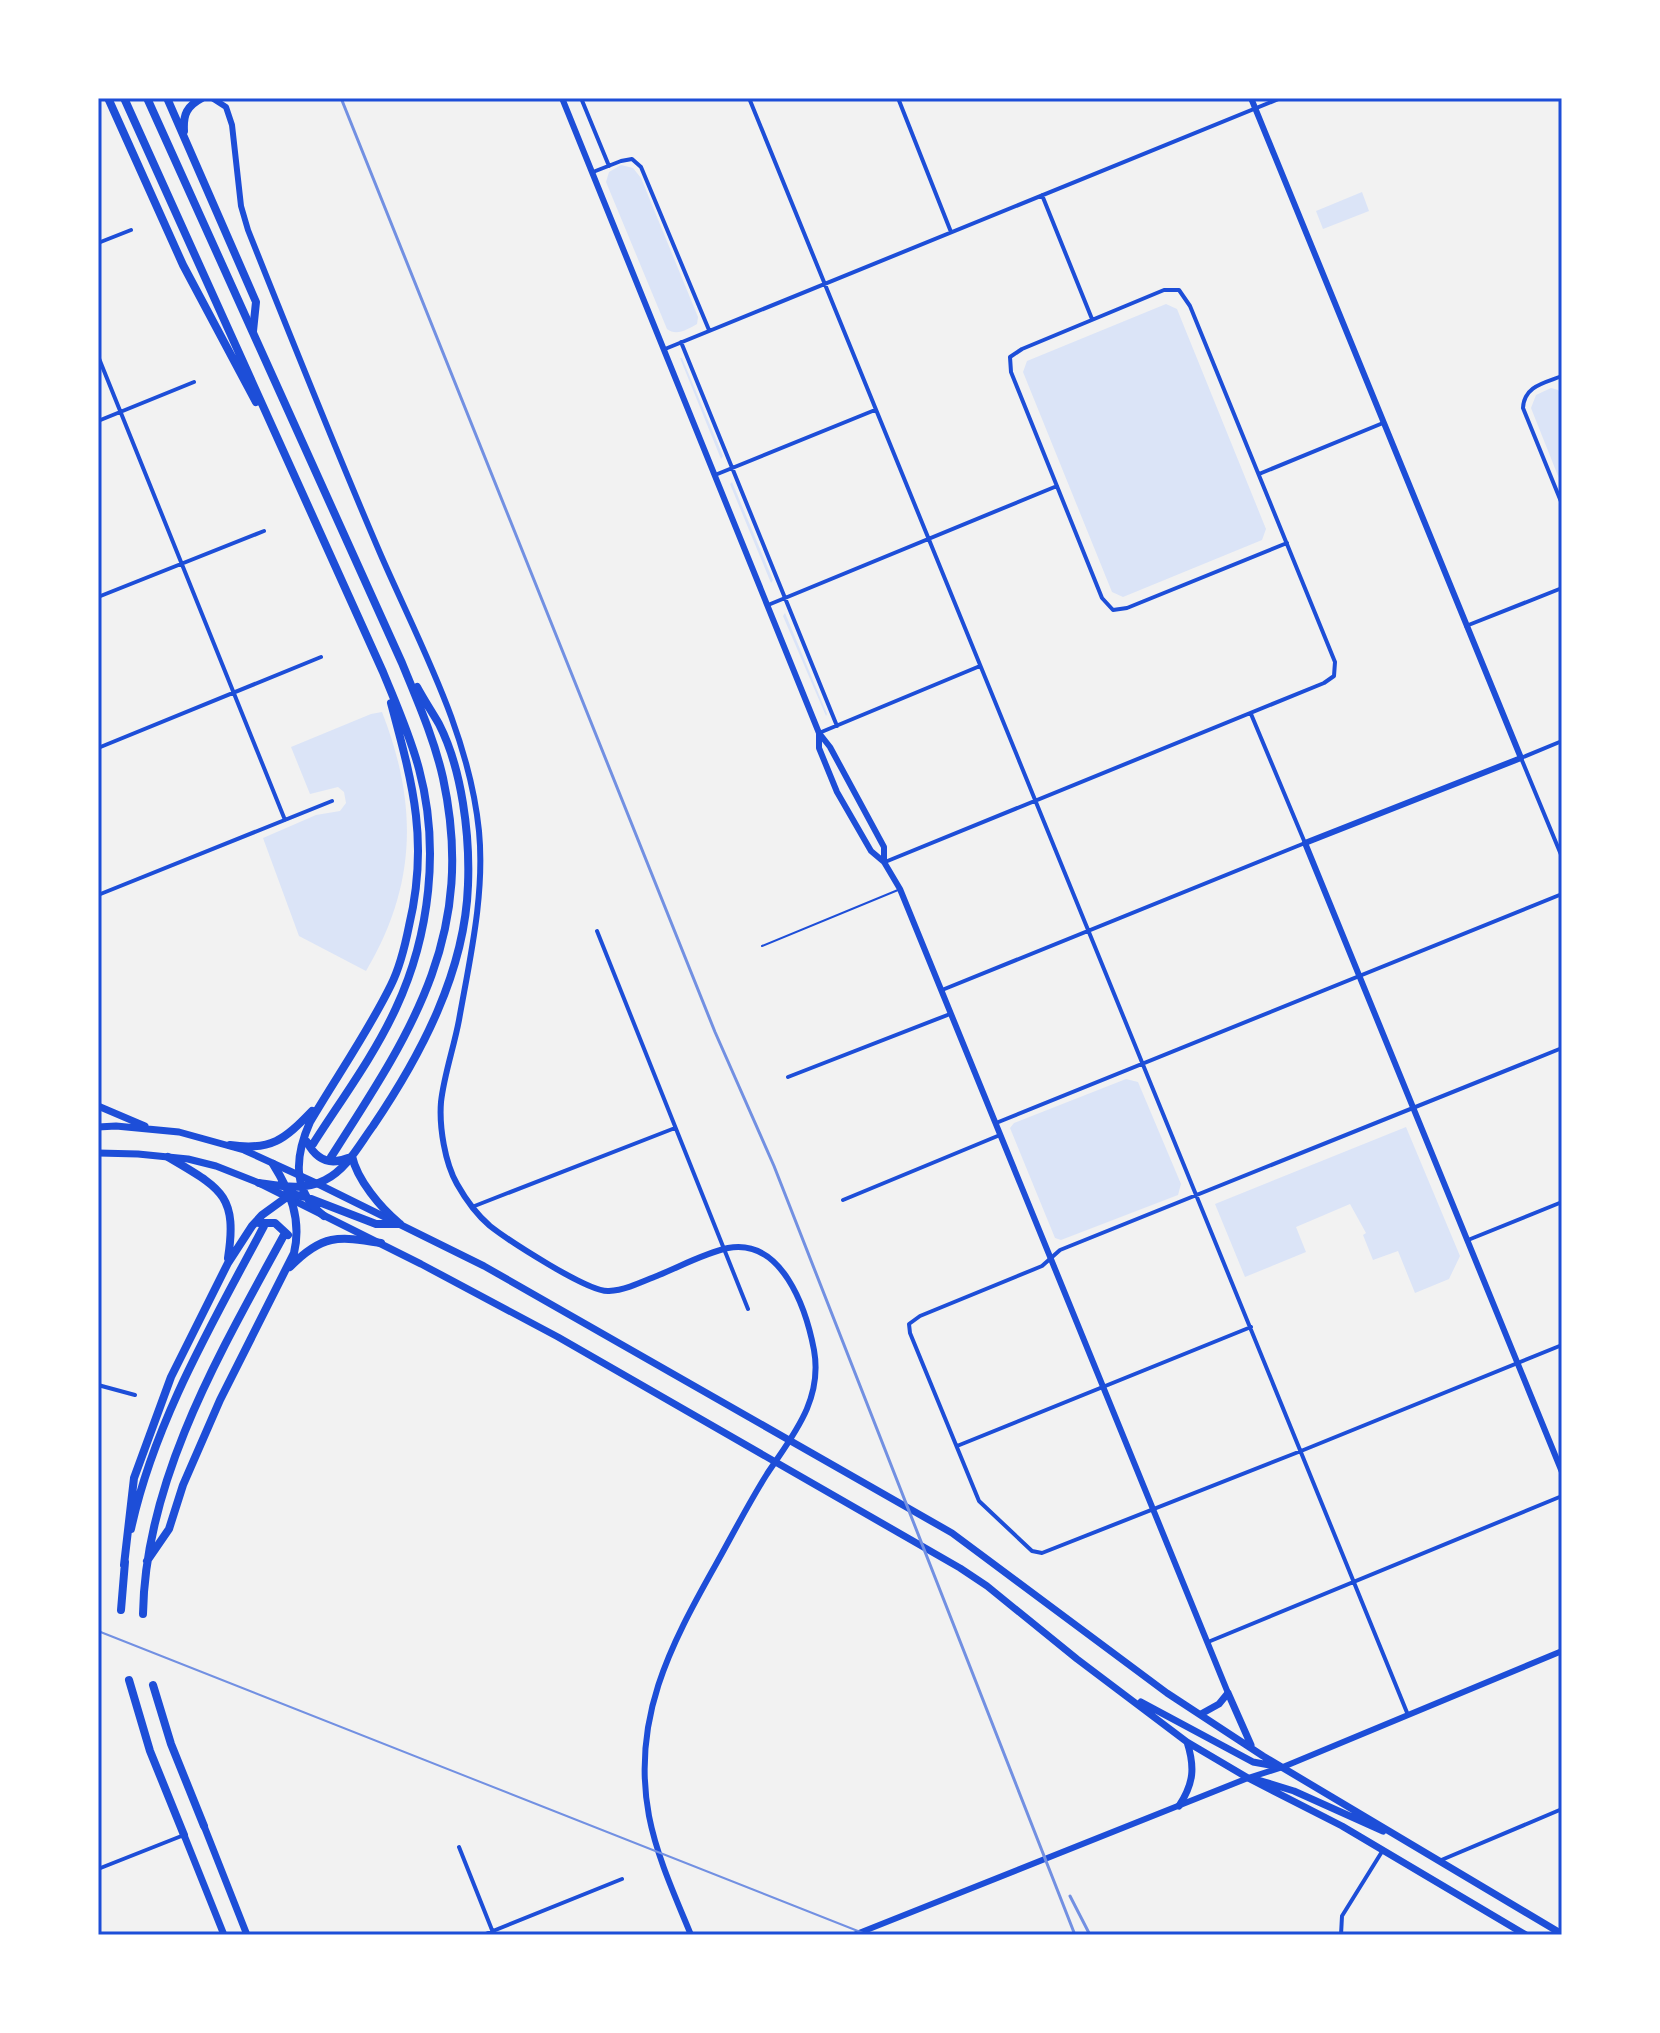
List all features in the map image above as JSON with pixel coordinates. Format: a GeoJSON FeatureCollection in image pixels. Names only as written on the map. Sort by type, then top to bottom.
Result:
{"type":"FeatureCollection","features":[{"type":"Feature","properties":{"kind":"highway"},"geometry":{"type":"LineString","coordinates":[[108,98],[183,265],[288,463]]}},
{"type":"Feature","properties":{"kind":"highway"},"geometry":{"type":"LineString","coordinates":[[124,98],[383,672],[413,747],[426,800],[429,850],[427,898],[419,943],[397,1007],[383,1034],[313,1144]]}},
{"type":"Feature","properties":{"kind":"highway"},"geometry":{"type":"LineString","coordinates":[[147,98],[402,663],[427,725],[448,804],[452,860],[446,923],[431,982],[413,1022],[380,1080],[331,1157]]}},
{"type":"Feature","properties":{"kind":"highway"},"geometry":{"type":"LineString","coordinates":[[167,98],[256,302],[253,332]]}},
{"type":"Feature","properties":{"kind":"highway"},"geometry":{"type":"LineString","coordinates":[[185,140],[183,118],[188,107],[202,98]]}},
{"type":"Feature","properties":{"kind":"highway"},"geometry":{"type":"LineString","coordinates":[[121,1610],[134,1478],[171,1377],[228,1263],[252,1226],[289,1194],[336,1173],[352,1156],[415,1058],[435,1017],[462,935],[468,885],[461,793],[440,725],[402,663]]}},
{"type":"Feature","properties":{"kind":"highway"},"geometry":{"type":"LineString","coordinates":[[324,1216],[306,1197],[298,1154],[310,1122],[393,983],[418,883],[420,851],[416,802],[383,672]]}},
{"type":"Feature","properties":{"kind":"highway"},"geometry":{"type":"LineString","coordinates":[[230,1145],[254,1149],[273,1144],[290,1133],[323,1099]]}},
{"type":"Feature","properties":{"kind":"highway"},"geometry":{"type":"LineString","coordinates":[[310,1122],[307,1144],[319,1158],[330,1163],[352,1156]]}},
{"type":"Feature","properties":{"kind":"highway"},"geometry":{"type":"LineString","coordinates":[[352,1156],[359,1175],[390,1216],[400,1224]]}},
{"type":"Feature","properties":{"kind":"highway"},"geometry":{"type":"LineString","coordinates":[[168,1157],[204,1179],[226,1203],[233,1230],[228,1263]]}},
{"type":"Feature","properties":{"kind":"highway"},"geometry":{"type":"LineString","coordinates":[[147,1561],[169,1529],[183,1485],[214,1414],[296,1245],[289,1194],[273,1164]]}},
{"type":"Feature","properties":{"kind":"highway"},"geometry":{"type":"LineString","coordinates":[[259,1183],[376,1224],[400,1224]]}},
{"type":"Feature","properties":{"kind":"highway"},"geometry":{"type":"LineString","coordinates":[[252,1226],[261,1222],[275,1223],[296,1245]]}},
{"type":"Feature","properties":{"kind":"highway"},"geometry":{"type":"LineString","coordinates":[[124,1565],[147,1473],[171,1412],[264,1226]]}},
{"type":"Feature","properties":{"kind":"highway"},"geometry":{"type":"LineString","coordinates":[[143,1614],[147,1561],[158,1510],[191,1420],[245,1307],[284,1235]]}},
{"type":"Feature","properties":{"kind":"highway"},"geometry":{"type":"LineString","coordinates":[[284,1274],[310,1248],[323,1241],[346,1238],[381,1243]]}},
{"type":"Feature","properties":{"kind":"highway"},"geometry":{"type":"LineString","coordinates":[[129,1680],[150,1751],[184,1835]]}},
{"type":"Feature","properties":{"kind":"highway"},"geometry":{"type":"LineString","coordinates":[[153,1685],[171,1744],[204,1826]]}},
{"type":"Feature","properties":{"kind":"main road"},"geometry":{"type":"LineString","coordinates":[[98,1106],[151,1128]]}},
{"type":"Feature","properties":{"kind":"main road"},"geometry":{"type":"LineString","coordinates":[[98,1127],[151,1128],[230,1145],[316,1183],[506,1279],[969,1545],[1147,1679],[1283,1767],[1562,1934]]}},
{"type":"Feature","properties":{"kind":"main road"},"geometry":{"type":"LineString","coordinates":[[98,1153],[202,1162],[259,1183]]}},
{"type":"Feature","properties":{"kind":"main road"},"geometry":{"type":"LineString","coordinates":[[289,1194],[324,1216],[591,1355],[978,1580],[1187,1742],[1383,1850],[1526,1935]]}},
{"type":"Feature","properties":{"kind":"main road"},"geometry":{"type":"LineString","coordinates":[[1201,1714],[1219,1704],[1228,1693],[1252,1747]]}},
{"type":"Feature","properties":{"kind":"main road"},"geometry":{"type":"LineString","coordinates":[[1129,1697],[1253,1762],[1283,1767]]}},
{"type":"Feature","properties":{"kind":"main road"},"geometry":{"type":"LineString","coordinates":[[1179,1806],[1194,1773],[1187,1742]]}},
{"type":"Feature","properties":{"kind":"main road"},"geometry":{"type":"LineString","coordinates":[[1248,1778],[1277,1785],[1366,1826],[1398,1836]]}},
{"type":"Feature","properties":{"kind":"main road"},"geometry":{"type":"LineString","coordinates":[[204,1826],[247,1935]]}},
{"type":"Feature","properties":{"kind":"main road"},"geometry":{"type":"LineString","coordinates":[[184,1835],[224,1935]]}},
{"type":"Feature","properties":{"kind":"street"},"geometry":{"type":"LineString","coordinates":[[212,98],[226,107],[232,125],[241,206],[248,230],[342,465],[464,750],[478,820],[481,865],[477,918],[441,1104],[451,1173],[472,1207],[495,1230],[590,1287],[609,1292],[724,1249],[747,1248],[765,1254],[791,1283],[809,1331],[816,1364],[815,1387],[806,1415],[680,1629],[660,1673],[649,1722],[645,1763],[648,1811],[658,1852],[691,1935]]}},
{"type":"Feature","properties":{"kind":"street"},"geometry":{"type":"LineString","coordinates":[[562,98],[819,733],[830,747],[884,847],[884,862]]}},
{"type":"Feature","properties":{"kind":"street"},"geometry":{"type":"LineString","coordinates":[[581,98],[609,166]]}},
{"type":"Feature","properties":{"kind":"street"},"geometry":{"type":"LineString","coordinates":[[749,98],[1408,1715]]}},
{"type":"Feature","properties":{"kind":"street"},"geometry":{"type":"LineString","coordinates":[[1251,98],[1562,857]]}},
{"type":"Feature","properties":{"kind":"street"},"geometry":{"type":"LineString","coordinates":[[663,350],[1281,98]]}},
{"type":"Feature","properties":{"kind":"street"},"geometry":{"type":"LineString","coordinates":[[899,99],[951,232]]}},
{"type":"Feature","properties":{"kind":"street"},"geometry":{"type":"LineString","coordinates":[[592,173],[632,159],[641,167],[709,330]]}},
{"type":"Feature","properties":{"kind":"street"},"geometry":{"type":"LineString","coordinates":[[1042,195],[1092,320]]}},
{"type":"Feature","properties":{"kind":"street"},"geometry":{"type":"LineString","coordinates":[[98,243],[131,230]]}},
{"type":"Feature","properties":{"kind":"street"},"geometry":{"type":"LineString","coordinates":[[884,862],[1251,714],[1334,676],[1335,662],[1287,543],[1259,474],[1190,306],[1179,290],[1164,290],[1022,349],[1010,357],[1011,372],[1102,598],[1113,610],[1127,608],[1287,543]]}},
{"type":"Feature","properties":{"kind":"street"},"geometry":{"type":"LineString","coordinates":[[681,342],[837,726]]}},
{"type":"Feature","properties":{"kind":"street"},"geometry":{"type":"LineString","coordinates":[[98,356],[285,820]]}},
{"type":"Feature","properties":{"kind":"street"},"geometry":{"type":"LineString","coordinates":[[1562,378],[1530,389],[1524,398],[1523,408],[1562,504]]}},
{"type":"Feature","properties":{"kind":"street"},"geometry":{"type":"LineString","coordinates":[[98,421],[194,382]]}},
{"type":"Feature","properties":{"kind":"street"},"geometry":{"type":"LineString","coordinates":[[715,475],[875,410]]}},
{"type":"Feature","properties":{"kind":"street"},"geometry":{"type":"LineString","coordinates":[[1259,474],[1383,423]]}},
{"type":"Feature","properties":{"kind":"street"},"geometry":{"type":"LineString","coordinates":[[768,605],[1057,486]]}},
{"type":"Feature","properties":{"kind":"street"},"geometry":{"type":"LineString","coordinates":[[98,597],[264,531]]}},
{"type":"Feature","properties":{"kind":"street"},"geometry":{"type":"LineString","coordinates":[[1466,626],[1562,588]]}},
{"type":"Feature","properties":{"kind":"street"},"geometry":{"type":"LineString","coordinates":[[98,748],[321,657]]}},
{"type":"Feature","properties":{"kind":"street"},"geometry":{"type":"LineString","coordinates":[[819,733],[980,666]]}},
{"type":"Feature","properties":{"kind":"street"},"geometry":{"type":"LineString","coordinates":[[1251,714],[1562,1472]]}},
{"type":"Feature","properties":{"kind":"street"},"geometry":{"type":"LineString","coordinates":[[819,733],[819,748],[837,792],[871,851],[884,862],[900,889],[1228,1693]]}},
{"type":"Feature","properties":{"kind":"street"},"geometry":{"type":"LineString","coordinates":[[942,990],[1562,741]]}},
{"type":"Feature","properties":{"kind":"street"},"geometry":{"type":"LineString","coordinates":[[98,895],[332,801]]}},
{"type":"Feature","properties":{"kind":"street"},"geometry":{"type":"LineString","coordinates":[[996,1123],[1562,894]]}},
{"type":"Feature","properties":{"kind":"street"},"geometry":{"type":"LineString","coordinates":[[597,931],[748,1309]]}},
{"type":"Feature","properties":{"kind":"street"},"geometry":{"type":"LineString","coordinates":[[788,1077],[952,1014]]}},
{"type":"Feature","properties":{"kind":"street"},"geometry":{"type":"LineString","coordinates":[[1562,1048],[1060,1250],[1042,1266],[920,1316],[909,1324],[979,1501],[1032,1551],[1049,1552],[1562,1345]]}},
{"type":"Feature","properties":{"kind":"street"},"geometry":{"type":"LineString","coordinates":[[472,1207],[675,1128]]}},
{"type":"Feature","properties":{"kind":"street"},"geometry":{"type":"LineString","coordinates":[[843,1200],[1001,1134]]}},
{"type":"Feature","properties":{"kind":"street"},"geometry":{"type":"LineString","coordinates":[[1468,1240],[1562,1202]]}},
{"type":"Feature","properties":{"kind":"street"},"geometry":{"type":"LineString","coordinates":[[957,1446],[1251,1327]]}},
{"type":"Feature","properties":{"kind":"street"},"geometry":{"type":"LineString","coordinates":[[98,1385],[135,1395]]}},
{"type":"Feature","properties":{"kind":"street"},"geometry":{"type":"LineString","coordinates":[[1208,1642],[1562,1496]]}},
{"type":"Feature","properties":{"kind":"street"},"geometry":{"type":"LineString","coordinates":[[854,1935],[1248,1778],[1283,1767],[1562,1651]]}},
{"type":"Feature","properties":{"kind":"street"},"geometry":{"type":"LineString","coordinates":[[1439,1861],[1562,1809]]}},
{"type":"Feature","properties":{"kind":"street"},"geometry":{"type":"LineString","coordinates":[[98,1869],[184,1835]]}},
{"type":"Feature","properties":{"kind":"street"},"geometry":{"type":"LineString","coordinates":[[459,1847],[493,1933]]}},
{"type":"Feature","properties":{"kind":"street"},"geometry":{"type":"LineString","coordinates":[[1341,1935],[1342,1916],[1383,1850]]}},
{"type":"Feature","properties":{"kind":"street"},"geometry":{"type":"LineString","coordinates":[[483,1935],[622,1879]]}},
{"type":"Feature","properties":{"kind":"lane"},"geometry":{"type":"LineString","coordinates":[[762,946],[900,889]]}},
{"type":"Feature","properties":{"kind":"shaded area"},"geometry":{"type":"Polygon","coordinates":[[[621,165],[633,168],[641,178],[698,317],[697,324],[685,330],[674,332],[667,329],[606,182],[609,172],[621,165]]]}},
{"type":"Feature","properties":{"kind":"shaded area"},"geometry":{"type":"Polygon","coordinates":[[[1362,192],[1369,211],[1323,229],[1316,211],[1362,192]]]}},
{"type":"Feature","properties":{"kind":"shaded area"},"geometry":{"type":"Polygon","coordinates":[[[1166,304],[1177,309],[1266,529],[1262,540],[1123,597],[1112,592],[1023,372],[1027,361],[1166,304]]]}},
{"type":"Feature","properties":{"kind":"shaded area"},"geometry":{"type":"Polygon","coordinates":[[[680,358],[723,456],[721,459],[680,358]]]}},
{"type":"Feature","properties":{"kind":"shaded area"},"geometry":{"type":"Polygon","coordinates":[[[1551,388],[1558,390],[1562,397],[1562,486],[1531,408],[1536,395],[1551,388]]]}},
{"type":"Feature","properties":{"kind":"shaded area"},"geometry":{"type":"Polygon","coordinates":[[[732,482],[773,580],[771,583],[730,484],[732,482]]]}},
{"type":"Feature","properties":{"kind":"shaded area"},"geometry":{"type":"Polygon","coordinates":[[[785,613],[827,714],[826,716],[783,616],[785,613]]]}},
{"type":"Feature","properties":{"kind":"shaded area"},"geometry":{"type":"Polygon","coordinates":[[[382,712],[402,779],[407,844],[395,907],[366,971],[299,936],[263,838],[316,815],[340,811],[346,803],[344,792],[338,787],[310,794],[291,747],[382,712]]]}},
{"type":"Feature","properties":{"kind":"shaded area"},"geometry":{"type":"Polygon","coordinates":[[[1126,1079],[1138,1082],[1181,1184],[1178,1195],[1061,1240],[1055,1238],[1010,1128],[1014,1123],[1126,1079]]]}},
{"type":"Feature","properties":{"kind":"shaded area"},"geometry":{"type":"Polygon","coordinates":[[[1406,1127],[1460,1256],[1449,1279],[1415,1293],[1398,1251],[1373,1260],[1363,1235],[1366,1233],[1350,1204],[1296,1227],[1306,1252],[1245,1277],[1215,1204],[1406,1127]]]}},
{"type":"Feature","properties":{"kind":"tram line"},"geometry":{"type":"LineString","coordinates":[[98,1631],[868,1935]]}},
{"type":"Feature","properties":{"kind":"railway"},"geometry":{"type":"LineString","coordinates":[[341,98],[715,1032],[774,1166],[1075,1935]]}},
{"type":"Feature","properties":{"kind":"railway"},"geometry":{"type":"LineString","coordinates":[[1070,1896],[1090,1935]]}}]}
